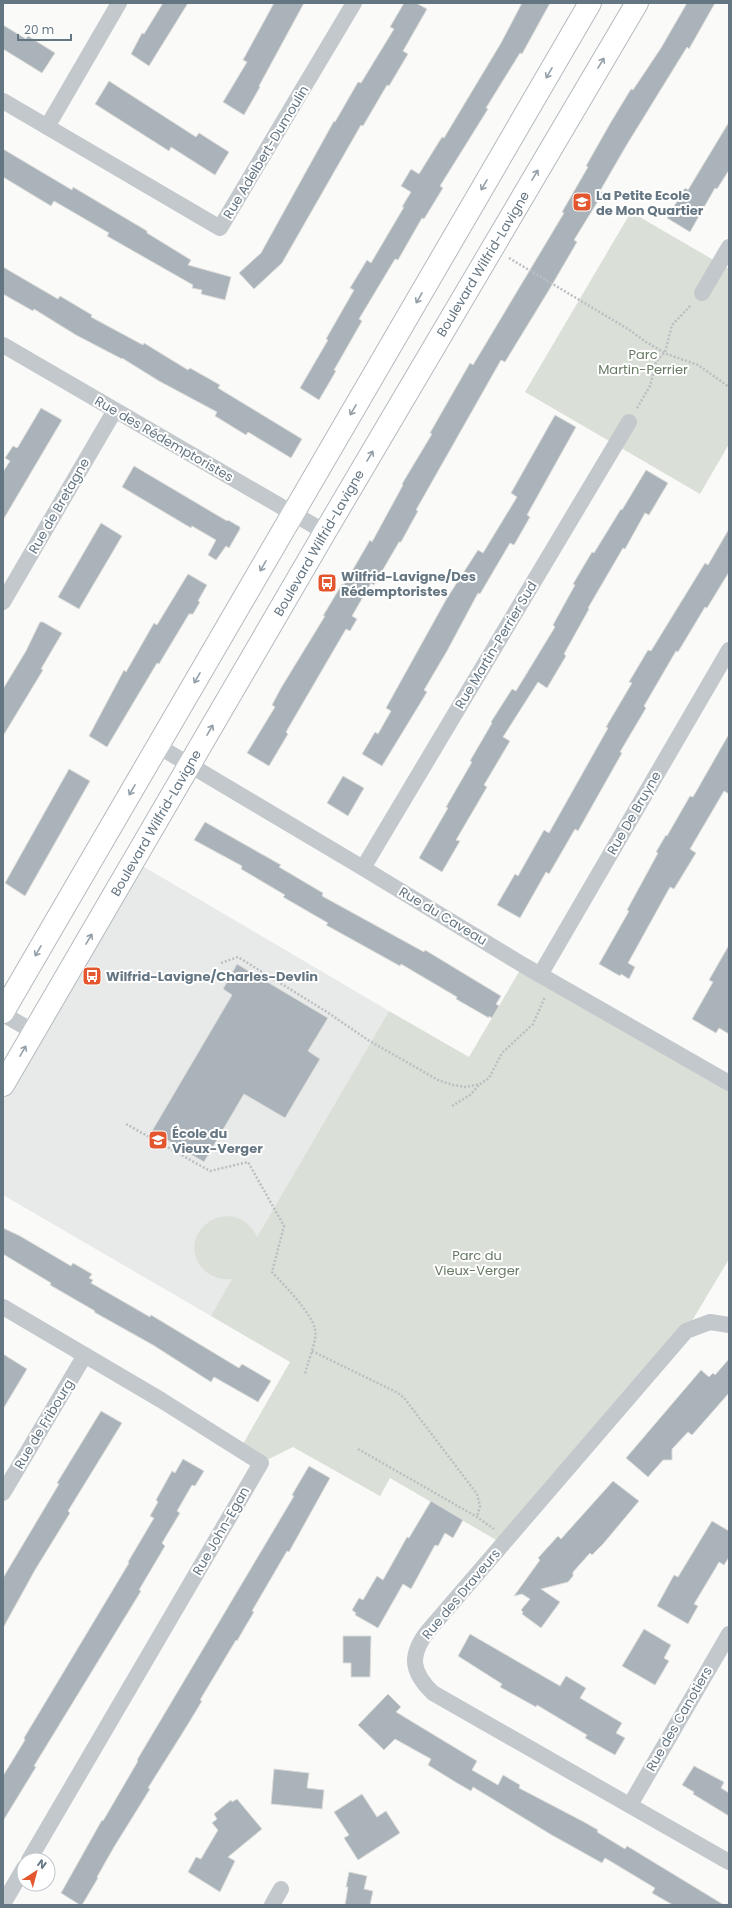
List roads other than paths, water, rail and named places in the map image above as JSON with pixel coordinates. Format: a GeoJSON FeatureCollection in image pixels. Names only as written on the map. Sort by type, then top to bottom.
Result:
{"type":"FeatureCollection","features":[{"type":"Feature","properties":{"kind":"main road"},"geometry":{"type":"LineString","coordinates":[[3,1013],[590,3]]}},
{"type":"Feature","properties":{"kind":"main road","name":"Boulevard Wilfrid-Lavigne"},"geometry":{"type":"LineString","coordinates":[[3,1085],[324,532],[637,3]]}},
{"type":"Feature","properties":{"kind":"street"},"geometry":{"type":"LineString","coordinates":[[47,127],[119,3]]}},
{"type":"Feature","properties":{"kind":"street","name":"Rue Adelbert-Dumoulin"},"geometry":{"type":"LineString","coordinates":[[3,101],[220,228],[354,3]]}},
{"type":"Feature","properties":{"kind":"street"},"geometry":{"type":"LineString","coordinates":[[702,292],[729,246]]}},
{"type":"Feature","properties":{"kind":"street","name":"Rue des Rédemptoristes"},"geometry":{"type":"LineString","coordinates":[[3,345],[324,532]]}},
{"type":"Feature","properties":{"kind":"street","name":"Rue de Bretagne"},"geometry":{"type":"LineString","coordinates":[[6,592],[115,410]]}},
{"type":"Feature","properties":{"kind":"street","name":"Rue Martin-Perrier Sud"},"geometry":{"type":"LineString","coordinates":[[363,868],[629,422]]}},
{"type":"Feature","properties":{"kind":"street","name":"Rue De Bruyne"},"geometry":{"type":"LineString","coordinates":[[540,975],[729,650]]}},
{"type":"Feature","properties":{"kind":"street","name":"Rue du Caveau"},"geometry":{"type":"LineString","coordinates":[[158,746],[540,975],[729,1083]]}},
{"type":"Feature","properties":{"kind":"street"},"geometry":{"type":"LineString","coordinates":[[3,1013],[34,1032]]}},
{"type":"Feature","properties":{"kind":"street","name":"Rue John-Egan"},"geometry":{"type":"LineString","coordinates":[[3,1307],[161,1400],[261,1463],[34,1852]]}},
{"type":"Feature","properties":{"kind":"street","name":"Rue des Draveurs"},"geometry":{"type":"LineString","coordinates":[[729,1325],[710,1322],[686,1331],[420,1641],[415,1652],[414,1663],[417,1674],[433,1693],[630,1804],[729,1862]]}},
{"type":"Feature","properties":{"kind":"street","name":"Rue de Fribourg"},"geometry":{"type":"LineString","coordinates":[[3,1493],[85,1355]]}},
{"type":"Feature","properties":{"kind":"street","name":"Rue des Canotiers"},"geometry":{"type":"LineString","coordinates":[[630,1804],[729,1634]]}},
{"type":"Feature","properties":{"kind":"street"},"geometry":{"type":"LineString","coordinates":[[3,1904],[16,1882]]}},
{"type":"Feature","properties":{"kind":"street"},"geometry":{"type":"LineString","coordinates":[[272,1905],[281,1889]]}},
{"type":"Feature","properties":{"kind":"place","name":"La Petite Ecole de Mon Quartier"},"geometry":{"type":"Point","coordinates":[582,202]}},
{"type":"Feature","properties":{"kind":"place","name":"Wilfrid-Lavigne/Des Rédemptoristes"},"geometry":{"type":"Point","coordinates":[327,583]}},
{"type":"Feature","properties":{"kind":"place","name":"Wilfrid-Lavigne/Charles-Devlin"},"geometry":{"type":"Point","coordinates":[92,976]}},
{"type":"Feature","properties":{"kind":"place","name":"École du Vieux-Verger"},"geometry":{"type":"Point","coordinates":[158,1140]}},
{"type":"Feature","properties":{"kind":"park label","name":"Parc Martin-Perrier"},"geometry":{"type":"Point","coordinates":[643,362]}},
{"type":"Feature","properties":{"kind":"park label","name":"Parc du Vieux-Verger"},"geometry":{"type":"Point","coordinates":[477,1262]}}]}
